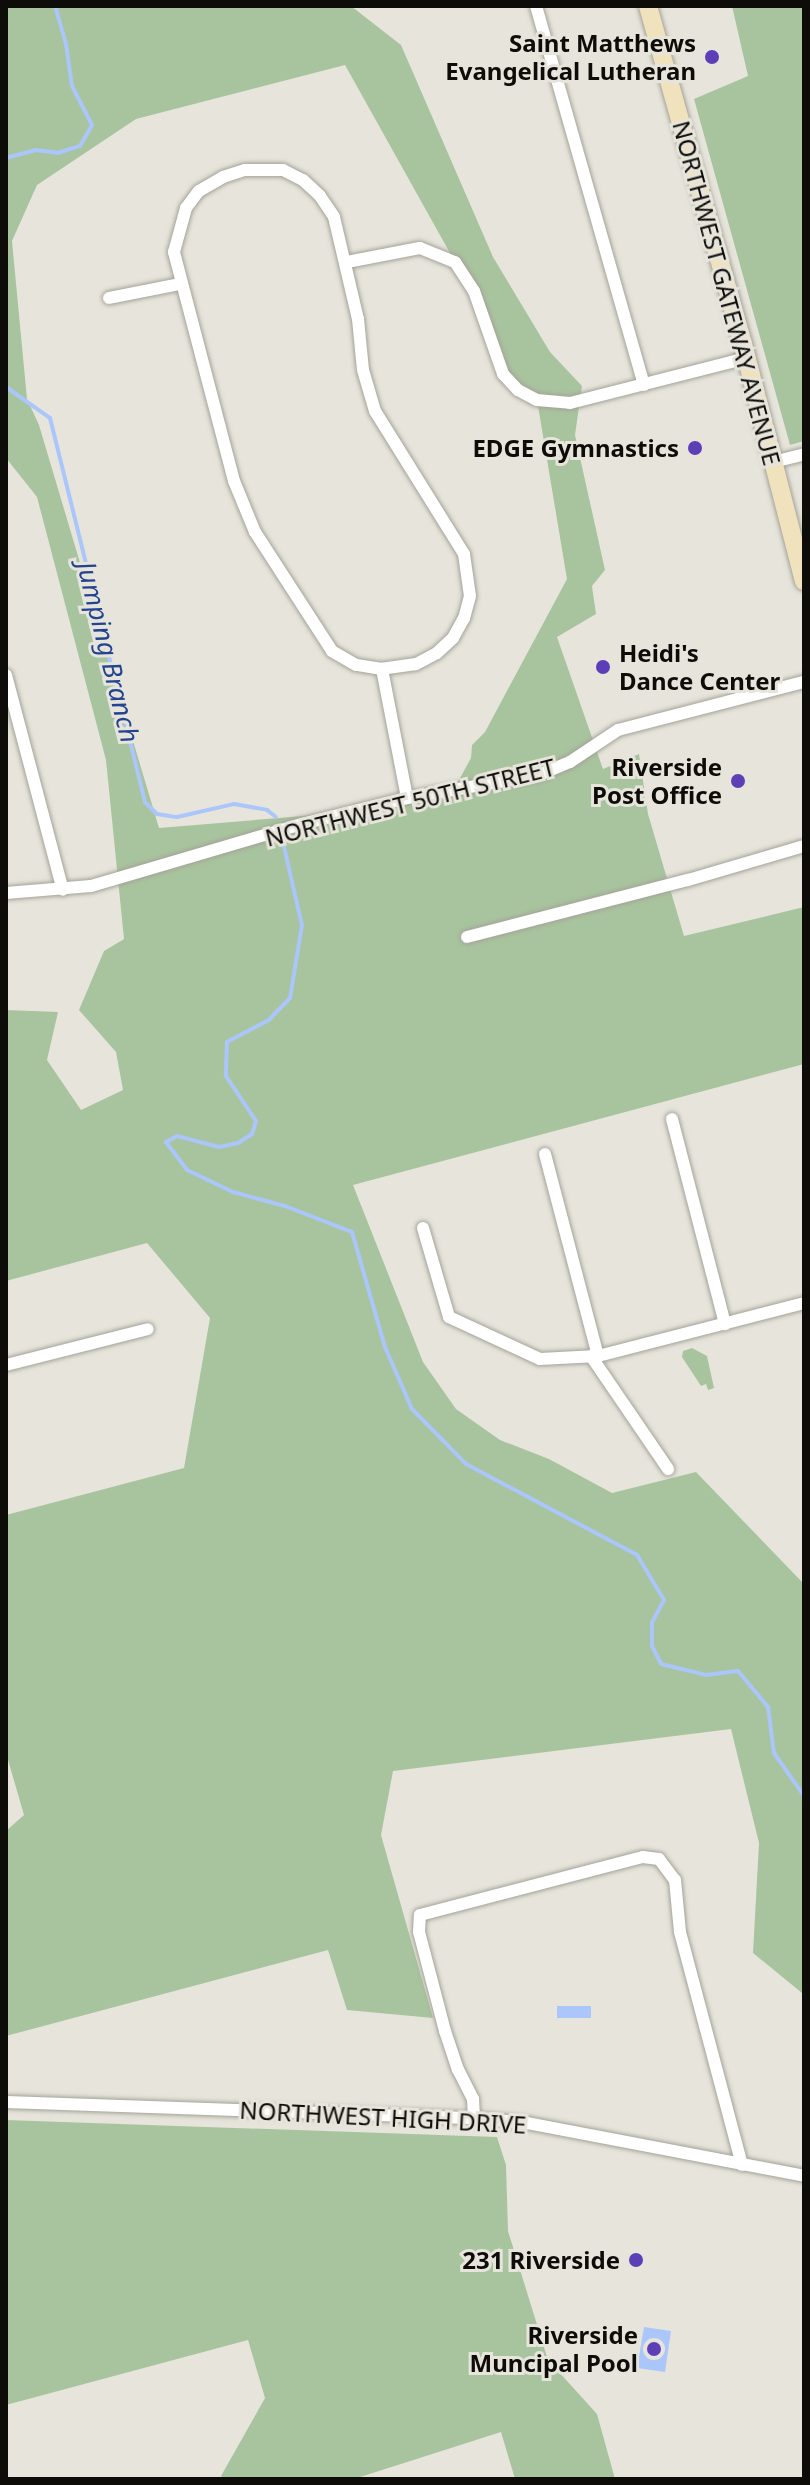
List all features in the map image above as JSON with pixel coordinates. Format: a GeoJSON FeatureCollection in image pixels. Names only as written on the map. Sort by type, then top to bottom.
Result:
{"type":"FeatureCollection","features":[{"type":"Feature","properties":{"kind":"main road","name":"NORTHWEST GATEWAY AVENUE"},"geometry":{"type":"LineString","coordinates":[[648,6],[747,358],[804,581]]}},
{"type":"Feature","properties":{"kind":"street"},"geometry":{"type":"LineString","coordinates":[[536,6],[644,385]]}},
{"type":"Feature","properties":{"kind":"street"},"geometry":{"type":"LineString","coordinates":[[245,170],[283,170],[303,180],[320,196],[334,217],[347,262],[358,319],[363,370],[375,411],[457,541],[464,554],[469,583],[464,618],[453,638],[437,653],[416,664],[382,669],[356,665],[332,651],[255,532],[234,481],[174,252],[186,208],[199,191],[223,177],[245,170]]}},
{"type":"Feature","properties":{"kind":"street"},"geometry":{"type":"LineString","coordinates":[[347,262],[401,249],[420,248],[440,253],[455,262],[468,278],[495,361],[518,390],[555,404],[747,358]]}},
{"type":"Feature","properties":{"kind":"street"},"geometry":{"type":"LineString","coordinates":[[109,298],[180,284]]}},
{"type":"Feature","properties":{"kind":"street"},"geometry":{"type":"LineString","coordinates":[[773,462],[804,454]]}},
{"type":"Feature","properties":{"kind":"street"},"geometry":{"type":"LineString","coordinates":[[382,669],[407,798]]}},
{"type":"Feature","properties":{"kind":"street"},"geometry":{"type":"LineString","coordinates":[[6,675],[63,890]]}},
{"type":"Feature","properties":{"kind":"street","name":"NORTHWEST 50TH STREET"},"geometry":{"type":"LineString","coordinates":[[6,893],[63,890],[145,872],[302,824],[407,798],[539,775],[570,762],[618,730],[804,682]]}},
{"type":"Feature","properties":{"kind":"street"},"geometry":{"type":"LineString","coordinates":[[467,937],[688,880],[804,846]]}},
{"type":"Feature","properties":{"kind":"street"},"geometry":{"type":"LineString","coordinates":[[672,1119],[725,1324]]}},
{"type":"Feature","properties":{"kind":"street"},"geometry":{"type":"LineString","coordinates":[[545,1154],[594,1356],[668,1469]]}},
{"type":"Feature","properties":{"kind":"street"},"geometry":{"type":"LineString","coordinates":[[423,1228],[444,1310],[454,1321],[540,1359],[594,1356],[804,1303]]}},
{"type":"Feature","properties":{"kind":"street"},"geometry":{"type":"LineString","coordinates":[[6,1365],[148,1329]]}},
{"type":"Feature","properties":{"kind":"street"},"geometry":{"type":"LineString","coordinates":[[474,2118],[473,2099],[458,2070],[445,2031],[419,1932],[420,1915],[643,1857],[659,1859],[675,1880],[680,1932],[742,2165]]}},
{"type":"Feature","properties":{"kind":"street","name":"NORTHWEST HIGH DRIVE"},"geometry":{"type":"LineString","coordinates":[[6,2102],[474,2118],[527,2123],[804,2176]]}},
{"type":"Feature","properties":{"kind":"green space"},"geometry":{"type":"Polygon","coordinates":[[[6,6],[351,6],[401,45],[493,257],[550,352],[582,386],[575,435],[605,570],[592,586],[596,614],[557,637],[603,769],[639,754],[648,814],[684,936],[804,907],[804,1064],[353,1185],[423,1362],[456,1409],[500,1440],[549,1459],[612,1493],[696,1472],[804,1584],[804,2003],[802,1993],[753,1953],[759,1843],[731,1729],[393,1771],[381,1835],[433,2018],[347,2010],[328,1950],[6,2036],[6,1831],[24,1815],[6,1753],[6,1515],[184,1468],[210,1318],[147,1243],[6,1281],[6,1010],[58,1012],[47,1060],[81,1110],[123,1090],[116,1052],[79,1010],[104,951],[124,939],[106,760],[37,497],[6,458],[6,6]],[[345,65],[136,119],[37,185],[12,241],[27,399],[39,425],[159,828],[352,812],[454,789],[471,758],[472,745],[485,732],[567,579],[537,400],[518,390],[491,345],[455,262],[345,65]]]}},
{"type":"Feature","properties":{"kind":"green space"},"geometry":{"type":"Polygon","coordinates":[[[732,6],[804,6],[804,441],[790,445],[694,99],[748,76],[732,6]]]}},
{"type":"Feature","properties":{"kind":"green space"},"geometry":{"type":"Polygon","coordinates":[[[692,1348],[707,1356],[714,1388],[708,1390],[706,1384],[701,1386],[682,1357],[683,1351],[692,1348]]]}},
{"type":"Feature","properties":{"kind":"green space"},"geometry":{"type":"Polygon","coordinates":[[[6,2120],[497,2137],[506,2165],[508,2231],[548,2360],[597,2414],[615,2479],[515,2479],[501,2432],[354,2479],[226,2479],[221,2476],[265,2398],[248,2340],[6,2405],[6,2120]]]}},
{"type":"Feature","properties":{"kind":"water"},"geometry":{"type":"Polygon","coordinates":[[[557,2006],[591,2006],[591,2018],[557,2018],[557,2006]]]}},
{"type":"Feature","properties":{"kind":"water","name":"Riverside Muncipal Pool"},"geometry":{"type":"Polygon","coordinates":[[[644,2327],[671,2331],[665,2372],[637,2368],[644,2327]]]}},
{"type":"Feature","properties":{"kind":"waterway","name":"Jumping Branch"},"geometry":{"type":"LineString","coordinates":[[6,158],[35,150],[58,153],[80,146],[92,125],[72,86],[66,44],[55,6]]}},
{"type":"Feature","properties":{"kind":"waterway","name":"Jumping Branch"},"geometry":{"type":"LineString","coordinates":[[6,387],[50,418],[145,802],[157,814],[177,817],[234,804],[267,810],[276,817]]}},
{"type":"Feature","properties":{"kind":"waterway","name":"Jumping Branch"},"geometry":{"type":"LineString","coordinates":[[284,847],[302,925],[290,998],[269,1020],[227,1042],[226,1076],[256,1121],[252,1134],[238,1143],[219,1147],[177,1136],[166,1142],[187,1170],[233,1192],[285,1206],[352,1232],[385,1347],[412,1409],[466,1464],[637,1555],[664,1600],[652,1623],[652,1646],[661,1664],[706,1675],[738,1671],[768,1707],[774,1753],[804,1796]]}},
{"type":"Feature","properties":{"kind":"place","name":"Saint Matthews Evangelical Lutheran"},"geometry":{"type":"Point","coordinates":[712,57]}},
{"type":"Feature","properties":{"kind":"place","name":"EDGE Gymnastics"},"geometry":{"type":"Point","coordinates":[695,448]}},
{"type":"Feature","properties":{"kind":"place","name":"Heidi's Dance Center"},"geometry":{"type":"Point","coordinates":[603,667]}},
{"type":"Feature","properties":{"kind":"place","name":"Riverside Post Office"},"geometry":{"type":"Point","coordinates":[738,781]}},
{"type":"Feature","properties":{"kind":"place","name":"231 Riverside"},"geometry":{"type":"Point","coordinates":[636,2260]}},
{"type":"Feature","properties":{"kind":"place","name":"Riverside Muncipal Pool"},"geometry":{"type":"Point","coordinates":[654,2349]}}]}
